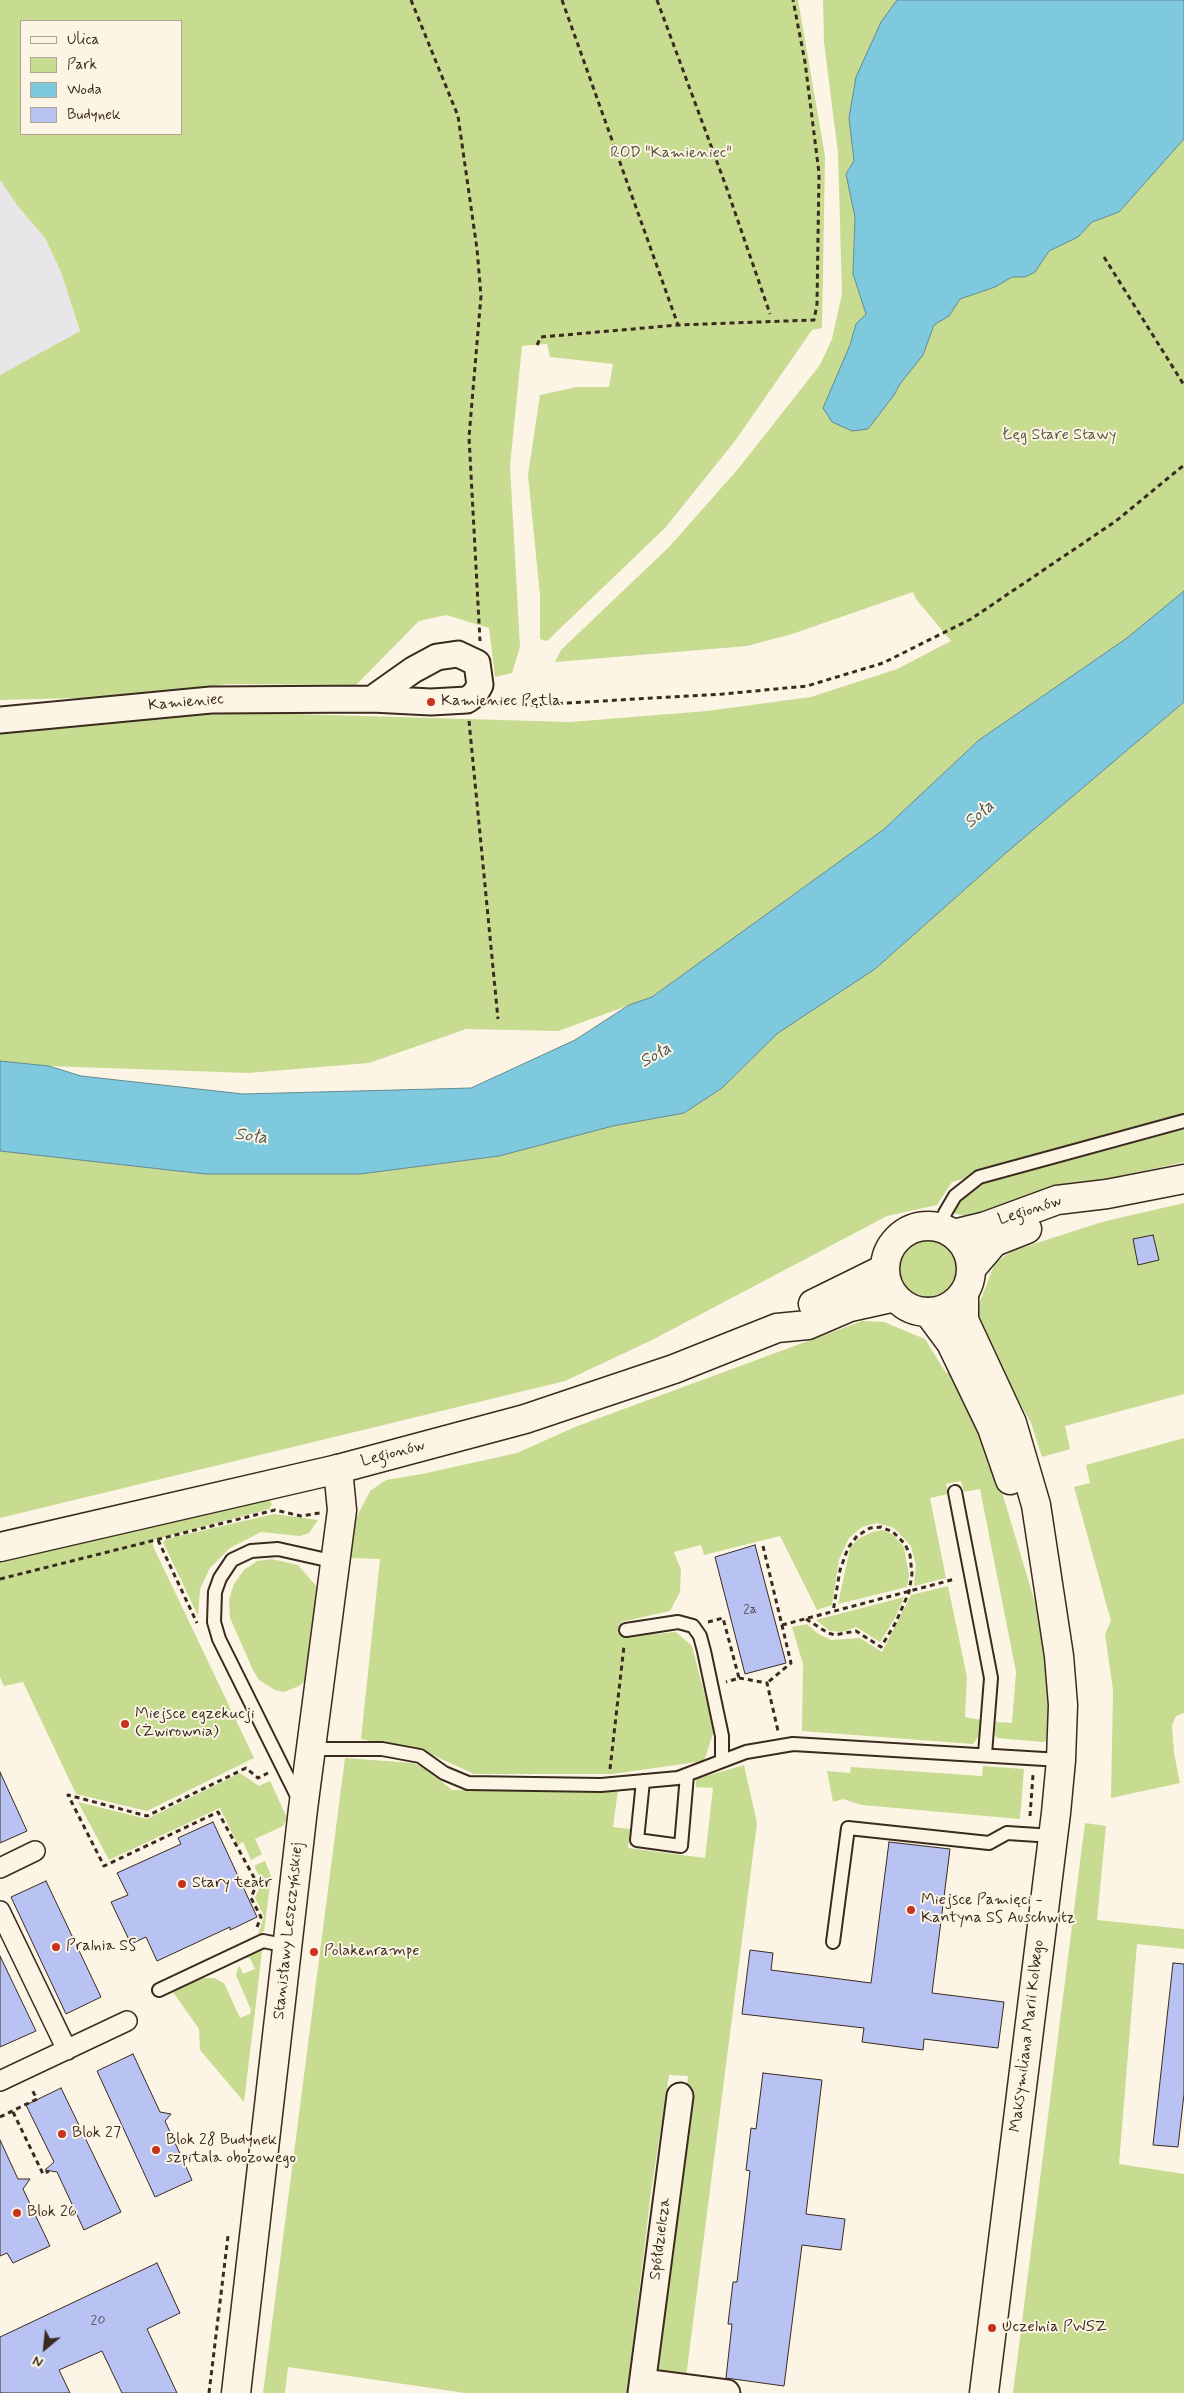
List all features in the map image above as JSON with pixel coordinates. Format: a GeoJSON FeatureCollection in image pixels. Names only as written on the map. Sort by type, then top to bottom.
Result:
{"type":"FeatureCollection","features":[{"type":"Feature","properties":{"kind":"street"},"geometry":{"type":"LineString","coordinates":[[372,699],[412,670],[437,657],[458,654],[477,663],[480,685],[475,694],[467,700]]}},
{"type":"Feature","properties":{"kind":"street","name":"Kamieniec"},"geometry":{"type":"LineString","coordinates":[[0,720],[211,700],[372,699],[431,702],[467,700]]}},
{"type":"Feature","properties":{"kind":"street","name":"Legionów"},"geometry":{"type":"LineString","coordinates":[[947,1230],[986,1226],[1057,1200],[1107,1194],[1184,1179]]}},
{"type":"Feature","properties":{"kind":"street","name":"Legionów"},"geometry":{"type":"LineString","coordinates":[[967,1281],[994,1242],[1107,1194]]}},
{"type":"Feature","properties":{"kind":"street"},"geometry":{"type":"LineString","coordinates":[[927,1226],[947,1230],[963,1243],[969,1256],[967,1281],[954,1303],[941,1310],[928,1312],[910,1308],[895,1297],[888,1284],[884,1269],[886,1256],[892,1244],[902,1234],[914,1228],[927,1226]]}},
{"type":"Feature","properties":{"kind":"street","name":"Legionów"},"geometry":{"type":"LineString","coordinates":[[777,1328],[796,1312],[884,1269]]}},
{"type":"Feature","properties":{"kind":"street","name":"Maksymiliana Marii Kolbego"},"geometry":{"type":"LineString","coordinates":[[967,1281],[964,1320],[1012,1423],[1036,1505],[1059,1656],[1063,1705],[1061,1760],[1053,1836],[984,2393]]}},
{"type":"Feature","properties":{"kind":"street","name":"Legionów"},"geometry":{"type":"LineString","coordinates":[[0,1547],[338,1468],[525,1419],[674,1369],[777,1328],[808,1325],[850,1307],[895,1297]]}},
{"type":"Feature","properties":{"kind":"street","name":"Maksymiliana Marii Kolbego"},"geometry":{"type":"LineString","coordinates":[[928,1312],[951,1343],[992,1428],[1048,1589]]}},
{"type":"Feature","properties":{"kind":"street","name":"Stanisławy Leszczyńskiej"},"geometry":{"type":"LineString","coordinates":[[236,2393],[303,1809],[342,1510],[338,1468]]}},
{"type":"Feature","properties":{"kind":"street"},"geometry":{"type":"LineString","coordinates":[[0,1868],[35,1851]]}},
{"type":"Feature","properties":{"kind":"street"},"geometry":{"type":"LineString","coordinates":[[0,1911],[67,2050]]}},
{"type":"Feature","properties":{"kind":"street"},"geometry":{"type":"LineString","coordinates":[[0,2081],[127,2021]]}},
{"type":"Feature","properties":{"kind":"street","name":"Spółdzielcza"},"geometry":{"type":"LineString","coordinates":[[680,2096],[642,2388],[727,2393]]}},
{"type":"Feature","properties":{"kind":"lane"},"geometry":{"type":"LineString","coordinates":[[947,1230],[945,1213],[954,1196],[980,1177],[1184,1121]]}},
{"type":"Feature","properties":{"kind":"lane"},"geometry":{"type":"LineString","coordinates":[[955,1492],[991,1678],[985,1754]]}},
{"type":"Feature","properties":{"kind":"lane"},"geometry":{"type":"LineString","coordinates":[[303,1809],[219,1639],[214,1622],[215,1592],[220,1578],[232,1560],[251,1551],[278,1549],[336,1562]]}},
{"type":"Feature","properties":{"kind":"lane"},"geometry":{"type":"LineString","coordinates":[[626,1630],[678,1622],[693,1626],[700,1636],[712,1685],[722,1736],[722,1761]]}},
{"type":"Feature","properties":{"kind":"lane"},"geometry":{"type":"LineString","coordinates":[[311,1749],[382,1749],[420,1756],[444,1773],[468,1783],[609,1784],[678,1778],[746,1752],[793,1744],[1061,1760]]}},
{"type":"Feature","properties":{"kind":"lane"},"geometry":{"type":"LineString","coordinates":[[643,1781],[637,1840],[681,1846],[687,1774]]}},
{"type":"Feature","properties":{"kind":"lane"},"geometry":{"type":"LineString","coordinates":[[833,1942],[848,1828],[989,1843],[1007,1833],[1053,1836]]}},
{"type":"Feature","properties":{"kind":"lane"},"geometry":{"type":"LineString","coordinates":[[159,1990],[263,1941],[288,1946]]}},
{"type":"Feature","properties":{"kind":"path"},"geometry":{"type":"LineString","coordinates":[[411,0],[458,116],[481,296],[469,437],[482,639],[472,660]]}},
{"type":"Feature","properties":{"kind":"path"},"geometry":{"type":"LineString","coordinates":[[562,0],[678,325]]}},
{"type":"Feature","properties":{"kind":"path"},"geometry":{"type":"LineString","coordinates":[[657,0],[727,189],[770,314]]}},
{"type":"Feature","properties":{"kind":"path"},"geometry":{"type":"LineString","coordinates":[[537,345],[541,337],[678,325],[814,320],[817,304],[819,173],[804,62],[792,0]]}},
{"type":"Feature","properties":{"kind":"path"},"geometry":{"type":"LineString","coordinates":[[1104,257],[1184,385]]}},
{"type":"Feature","properties":{"kind":"path"},"geometry":{"type":"LineString","coordinates":[[498,1019],[467,700],[532,705],[723,694],[807,686],[884,663],[971,619],[1116,521],[1184,465]]}},
{"type":"Feature","properties":{"kind":"path"},"geometry":{"type":"LineString","coordinates":[[806,1619],[828,1633],[835,1635],[856,1632],[881,1647],[896,1622],[909,1592],[912,1574],[910,1555],[905,1544],[893,1532],[881,1527],[870,1528],[856,1536],[848,1548],[840,1570],[833,1612]]}},
{"type":"Feature","properties":{"kind":"path"},"geometry":{"type":"LineString","coordinates":[[712,1685],[739,1678],[766,1683],[791,1663],[763,1546]]}},
{"type":"Feature","properties":{"kind":"path"},"geometry":{"type":"LineString","coordinates":[[782,1625],[971,1575]]}},
{"type":"Feature","properties":{"kind":"path"},"geometry":{"type":"LineString","coordinates":[[693,1626],[723,1618],[739,1678]]}},
{"type":"Feature","properties":{"kind":"path"},"geometry":{"type":"LineString","coordinates":[[609,1784],[626,1630]]}},
{"type":"Feature","properties":{"kind":"path"},"geometry":{"type":"LineString","coordinates":[[766,1683],[782,1746]]}},
{"type":"Feature","properties":{"kind":"path"},"geometry":{"type":"LineString","coordinates":[[257,1945],[254,1935],[261,1917],[251,1898],[257,1883],[218,1812],[104,1866],[68,1795],[146,1816],[246,1768],[258,1778],[269,1772]]}},
{"type":"Feature","properties":{"kind":"path"},"geometry":{"type":"LineString","coordinates":[[0,2117],[37,2099],[30,2086]]}},
{"type":"Feature","properties":{"kind":"path"},"geometry":{"type":"LineString","coordinates":[[13,2112],[44,2174],[49,2171]]}},
{"type":"Feature","properties":{"kind":"shaded area"},"geometry":{"type":"Polygon","coordinates":[[[0,180],[17,205],[45,238],[61,272],[80,331],[0,375],[0,180]]]}},
{"type":"Feature","properties":{"kind":"green space","name":"ROD \"Kamieniec\""},"geometry":{"type":"Polygon","coordinates":[[[0,0],[798,0],[825,156],[822,328],[812,330],[735,441],[665,528],[547,641],[540,639],[540,596],[528,475],[540,395],[577,387],[609,387],[613,364],[550,357],[547,344],[522,346],[510,466],[520,647],[512,673],[495,677],[489,628],[446,615],[419,621],[356,685],[227,684],[150,696],[0,700],[0,375],[80,331],[61,272],[45,238],[17,205],[0,180],[0,0]]]}},
{"type":"Feature","properties":{"kind":"green space","name":"Łęg Stare Stawy"},"geometry":{"type":"Polygon","coordinates":[[[823,0],[897,0],[881,22],[849,118],[854,162],[846,174],[855,217],[853,274],[866,314],[856,324],[850,345],[894,395],[900,384],[923,355],[934,325],[949,316],[960,299],[995,287],[1012,277],[1025,276],[1035,272],[1049,251],[1078,237],[1092,222],[1119,212],[1184,139],[1184,591],[1127,638],[979,740],[883,830],[652,997],[558,1031],[466,1029],[369,1063],[248,1073],[49,1066],[0,1061],[0,728],[225,712],[570,722],[707,711],[811,697],[897,669],[951,641],[916,599],[913,592],[792,634],[747,646],[555,662],[561,650],[669,547],[738,469],[820,365],[832,339],[842,294],[838,153],[824,42],[823,0]]]}},
{"type":"Feature","properties":{"kind":"green space"},"geometry":{"type":"Polygon","coordinates":[[[1184,702],[1184,1114],[952,1182],[937,1205],[887,1216],[652,1340],[565,1381],[0,1518],[0,1151],[205,1174],[360,1174],[499,1156],[613,1126],[684,1113],[722,1088],[778,1033],[875,969],[1007,852],[1184,702]]]}},
{"type":"Feature","properties":{"kind":"green space"},"geometry":{"type":"Polygon","coordinates":[[[1184,1126],[1184,1162],[1029,1196],[974,1218],[953,1213],[965,1193],[977,1183],[1184,1126]]]}},
{"type":"Feature","properties":{"kind":"green space"},"geometry":{"type":"Polygon","coordinates":[[[1184,1203],[1184,1394],[1065,1426],[1070,1449],[1042,1457],[1031,1423],[977,1325],[977,1309],[995,1263],[1012,1251],[1102,1222],[1184,1203]]]}},
{"type":"Feature","properties":{"kind":"green space"},"geometry":{"type":"Polygon","coordinates":[[[922,1239],[934,1239],[949,1247],[957,1262],[957,1274],[949,1289],[934,1297],[922,1297],[907,1289],[899,1274],[899,1262],[907,1247],[922,1239]]]}},
{"type":"Feature","properties":{"kind":"green space"},"geometry":{"type":"Polygon","coordinates":[[[862,1321],[884,1322],[925,1339],[946,1373],[954,1371],[985,1435],[1036,1606],[1048,1669],[1050,1740],[1043,1742],[997,1738],[995,1734],[996,1722],[1012,1723],[1016,1672],[980,1489],[964,1492],[961,1481],[946,1484],[948,1494],[930,1498],[946,1578],[914,1586],[916,1565],[911,1546],[894,1528],[877,1523],[862,1527],[849,1538],[839,1560],[832,1605],[817,1610],[780,1536],[704,1555],[701,1545],[674,1552],[681,1570],[680,1592],[670,1611],[621,1622],[622,1637],[676,1632],[692,1646],[714,1731],[704,1761],[612,1774],[474,1774],[426,1752],[361,1739],[380,1559],[347,1558],[349,1532],[370,1491],[386,1480],[517,1453],[575,1427],[862,1321]]]}},
{"type":"Feature","properties":{"kind":"green space"},"geometry":{"type":"Polygon","coordinates":[[[1184,1438],[1184,1713],[1176,1716],[1172,1725],[1174,1753],[1180,1783],[1111,1798],[1113,1690],[1105,1634],[1111,1621],[1074,1487],[1090,1483],[1086,1465],[1184,1438]]]}},
{"type":"Feature","properties":{"kind":"green space"},"geometry":{"type":"Polygon","coordinates":[[[269,1500],[272,1504],[269,1509],[153,1540],[153,1546],[254,1758],[147,1811],[76,1794],[23,1682],[4,1686],[0,1677],[0,1560],[22,1553],[269,1500]]]}},
{"type":"Feature","properties":{"kind":"green space"},"geometry":{"type":"Polygon","coordinates":[[[274,1514],[318,1520],[309,1533],[300,1536],[261,1532],[230,1548],[210,1568],[200,1589],[198,1616],[163,1542],[166,1539],[274,1514]]]}},
{"type":"Feature","properties":{"kind":"green space"},"geometry":{"type":"Polygon","coordinates":[[[882,1530],[892,1534],[904,1547],[909,1575],[907,1587],[838,1604],[850,1548],[858,1539],[872,1532],[882,1530]]]}},
{"type":"Feature","properties":{"kind":"green space"},"geometry":{"type":"Polygon","coordinates":[[[272,1559],[298,1565],[317,1587],[321,1603],[311,1676],[299,1686],[284,1692],[275,1690],[259,1680],[230,1618],[229,1600],[234,1584],[244,1570],[257,1561],[272,1559]]]}},
{"type":"Feature","properties":{"kind":"green space"},"geometry":{"type":"Polygon","coordinates":[[[948,1586],[967,1677],[965,1717],[981,1720],[979,1736],[973,1744],[802,1731],[803,1664],[792,1627],[807,1624],[817,1633],[831,1640],[860,1638],[882,1652],[911,1595],[948,1586]]]}},
{"type":"Feature","properties":{"kind":"green space"},"geometry":{"type":"Polygon","coordinates":[[[904,1597],[895,1618],[880,1642],[856,1627],[842,1632],[830,1631],[816,1620],[904,1597]]]}},
{"type":"Feature","properties":{"kind":"green space"},"geometry":{"type":"Polygon","coordinates":[[[345,1758],[413,1763],[425,1768],[452,1790],[618,1790],[613,1827],[630,1829],[628,1848],[705,1858],[713,1788],[696,1787],[696,1779],[744,1765],[757,1823],[686,2377],[658,2373],[655,2368],[688,2076],[669,2075],[651,2192],[627,2393],[465,2393],[288,2367],[285,2393],[263,2393],[345,1758]]]}},
{"type":"Feature","properties":{"kind":"green space"},"geometry":{"type":"Polygon","coordinates":[[[983,1766],[1024,1769],[1020,1819],[862,1805],[843,1799],[833,1802],[827,1771],[850,1773],[851,1767],[982,1776],[983,1766]]]}},
{"type":"Feature","properties":{"kind":"green space"},"geometry":{"type":"Polygon","coordinates":[[[240,1773],[259,1786],[270,1781],[287,1818],[283,1826],[255,1839],[262,1854],[251,1860],[243,1842],[238,1845],[220,1808],[109,1860],[78,1802],[147,1819],[240,1773]]]}},
{"type":"Feature","properties":{"kind":"green space"},"geometry":{"type":"Polygon","coordinates":[[[1085,1823],[1106,1826],[1097,1920],[1184,1929],[1184,1949],[1137,1944],[1119,2164],[1184,2174],[1184,2393],[1013,2393],[1085,1823]]]}},
{"type":"Feature","properties":{"kind":"green space"},"geometry":{"type":"Polygon","coordinates":[[[265,1861],[271,1876],[264,1931],[258,1935],[264,1916],[255,1898],[262,1881],[254,1866],[265,1861]]]}},
{"type":"Feature","properties":{"kind":"green space"},"geometry":{"type":"Polygon","coordinates":[[[262,1950],[244,2102],[200,2050],[199,2029],[173,1992],[201,1978],[214,1978],[224,1983],[240,2018],[250,2014],[251,2010],[236,1975],[239,1965],[243,1974],[255,1969],[250,1958],[246,1958],[262,1950]]]}},
{"type":"Feature","properties":{"kind":"water"},"geometry":{"type":"Polygon","coordinates":[[[897,0],[1184,0],[1184,139],[1119,212],[1092,222],[1078,237],[1049,251],[1035,272],[1025,277],[1012,277],[995,287],[960,299],[949,316],[934,325],[923,355],[868,429],[852,431],[832,422],[823,408],[850,345],[856,324],[866,314],[853,274],[855,217],[846,174],[854,161],[849,118],[856,77],[881,22],[897,0]]]}},
{"type":"Feature","properties":{"kind":"water","name":"Soła"},"geometry":{"type":"Polygon","coordinates":[[[1184,591],[1184,702],[1007,852],[875,969],[778,1033],[722,1088],[684,1113],[613,1126],[499,1156],[360,1174],[205,1174],[0,1151],[0,1061],[49,1066],[81,1076],[243,1094],[471,1088],[575,1040],[629,1005],[652,997],[883,830],[979,740],[1127,638],[1184,591]]]}},
{"type":"Feature","properties":{"kind":"building"},"geometry":{"type":"Polygon","coordinates":[[[1153,1235],[1159,1260],[1138,1265],[1133,1239],[1153,1235]]]}},
{"type":"Feature","properties":{"kind":"building"},"geometry":{"type":"Polygon","coordinates":[[[755,1545],[786,1663],[745,1674],[715,1557],[755,1545]]]}},
{"type":"Feature","properties":{"kind":"building"},"geometry":{"type":"Polygon","coordinates":[[[0,1772],[27,1831],[0,1843],[0,1772]]]}},
{"type":"Feature","properties":{"kind":"building","name":"Stary teatr"},"geometry":{"type":"Polygon","coordinates":[[[213,1822],[257,1917],[230,1930],[230,1927],[157,1961],[146,1937],[131,1944],[111,1902],[128,1895],[117,1873],[181,1844],[178,1838],[213,1822]]]}},
{"type":"Feature","properties":{"kind":"building","name":"Miejsce Pamięci - Kantyna SS Auschwitz"},"geometry":{"type":"Polygon","coordinates":[[[889,1842],[950,1849],[932,1993],[1004,2002],[998,2048],[924,2039],[923,2050],[862,2042],[864,2028],[742,2014],[750,1950],[773,1953],[771,1970],[871,1983],[889,1842]]]}},
{"type":"Feature","properties":{"kind":"building","name":"Pralnia SS"},"geometry":{"type":"Polygon","coordinates":[[[46,1881],[101,1997],[66,2014],[11,1897],[46,1881]]]}},
{"type":"Feature","properties":{"kind":"building"},"geometry":{"type":"Polygon","coordinates":[[[0,1956],[36,2031],[0,2047],[0,1956]]]}},
{"type":"Feature","properties":{"kind":"building"},"geometry":{"type":"Polygon","coordinates":[[[1173,1963],[1184,1964],[1184,2094],[1178,2147],[1153,2145],[1173,1963]]]}},
{"type":"Feature","properties":{"kind":"building","name":"Blok 28 Budynek szpitala obozowego"},"geometry":{"type":"Polygon","coordinates":[[[133,2054],[160,2112],[171,2114],[165,2121],[192,2180],[155,2197],[97,2071],[133,2054]]]}},
{"type":"Feature","properties":{"kind":"building"},"geometry":{"type":"Polygon","coordinates":[[[763,2073],[822,2080],[806,2214],[845,2219],[841,2250],[802,2245],[784,2386],[726,2378],[732,2324],[728,2324],[733,2282],[737,2282],[750,2171],[746,2170],[751,2128],[756,2129],[763,2073]]]}},
{"type":"Feature","properties":{"kind":"building","name":"Blok 27"},"geometry":{"type":"Polygon","coordinates":[[[61,2088],[121,2212],[84,2230],[57,2172],[45,2170],[54,2162],[26,2105],[61,2088]]]}},
{"type":"Feature","properties":{"kind":"building","name":"Blok 26"},"geometry":{"type":"Polygon","coordinates":[[[0,2140],[18,2179],[30,2179],[23,2189],[50,2246],[13,2263],[7,2253],[0,2256],[0,2140]]]}},
{"type":"Feature","properties":{"kind":"building"},"geometry":{"type":"Polygon","coordinates":[[[157,2263],[180,2313],[147,2329],[177,2393],[122,2393],[102,2351],[59,2370],[70,2393],[0,2393],[0,2337],[157,2263]]]}},
{"type":"Feature","properties":{"kind":"place","name":"Kamieniec Pętla"},"geometry":{"type":"Point","coordinates":[431,702]}},
{"type":"Feature","properties":{"kind":"place","name":"Miejsce egzekucji (Żwirownia)"},"geometry":{"type":"Point","coordinates":[125,1724]}},
{"type":"Feature","properties":{"kind":"place","name":"Stary teatr"},"geometry":{"type":"Point","coordinates":[182,1884]}},
{"type":"Feature","properties":{"kind":"place","name":"Miejsce Pamięci - Kantyna SS Auschwitz"},"geometry":{"type":"Point","coordinates":[911,1910]}},
{"type":"Feature","properties":{"kind":"place","name":"Pralnia SS"},"geometry":{"type":"Point","coordinates":[56,1947]}},
{"type":"Feature","properties":{"kind":"place","name":"Polakenrampe"},"geometry":{"type":"Point","coordinates":[314,1952]}},
{"type":"Feature","properties":{"kind":"place","name":"Blok 27"},"geometry":{"type":"Point","coordinates":[62,2134]}},
{"type":"Feature","properties":{"kind":"place","name":"Blok 28 Budynek szpitala obozowego"},"geometry":{"type":"Point","coordinates":[156,2150]}},
{"type":"Feature","properties":{"kind":"place","name":"Blok 26"},"geometry":{"type":"Point","coordinates":[17,2213]}},
{"type":"Feature","properties":{"kind":"place","name":"Uczelnia PWSZ"},"geometry":{"type":"Point","coordinates":[992,2328]}}]}
